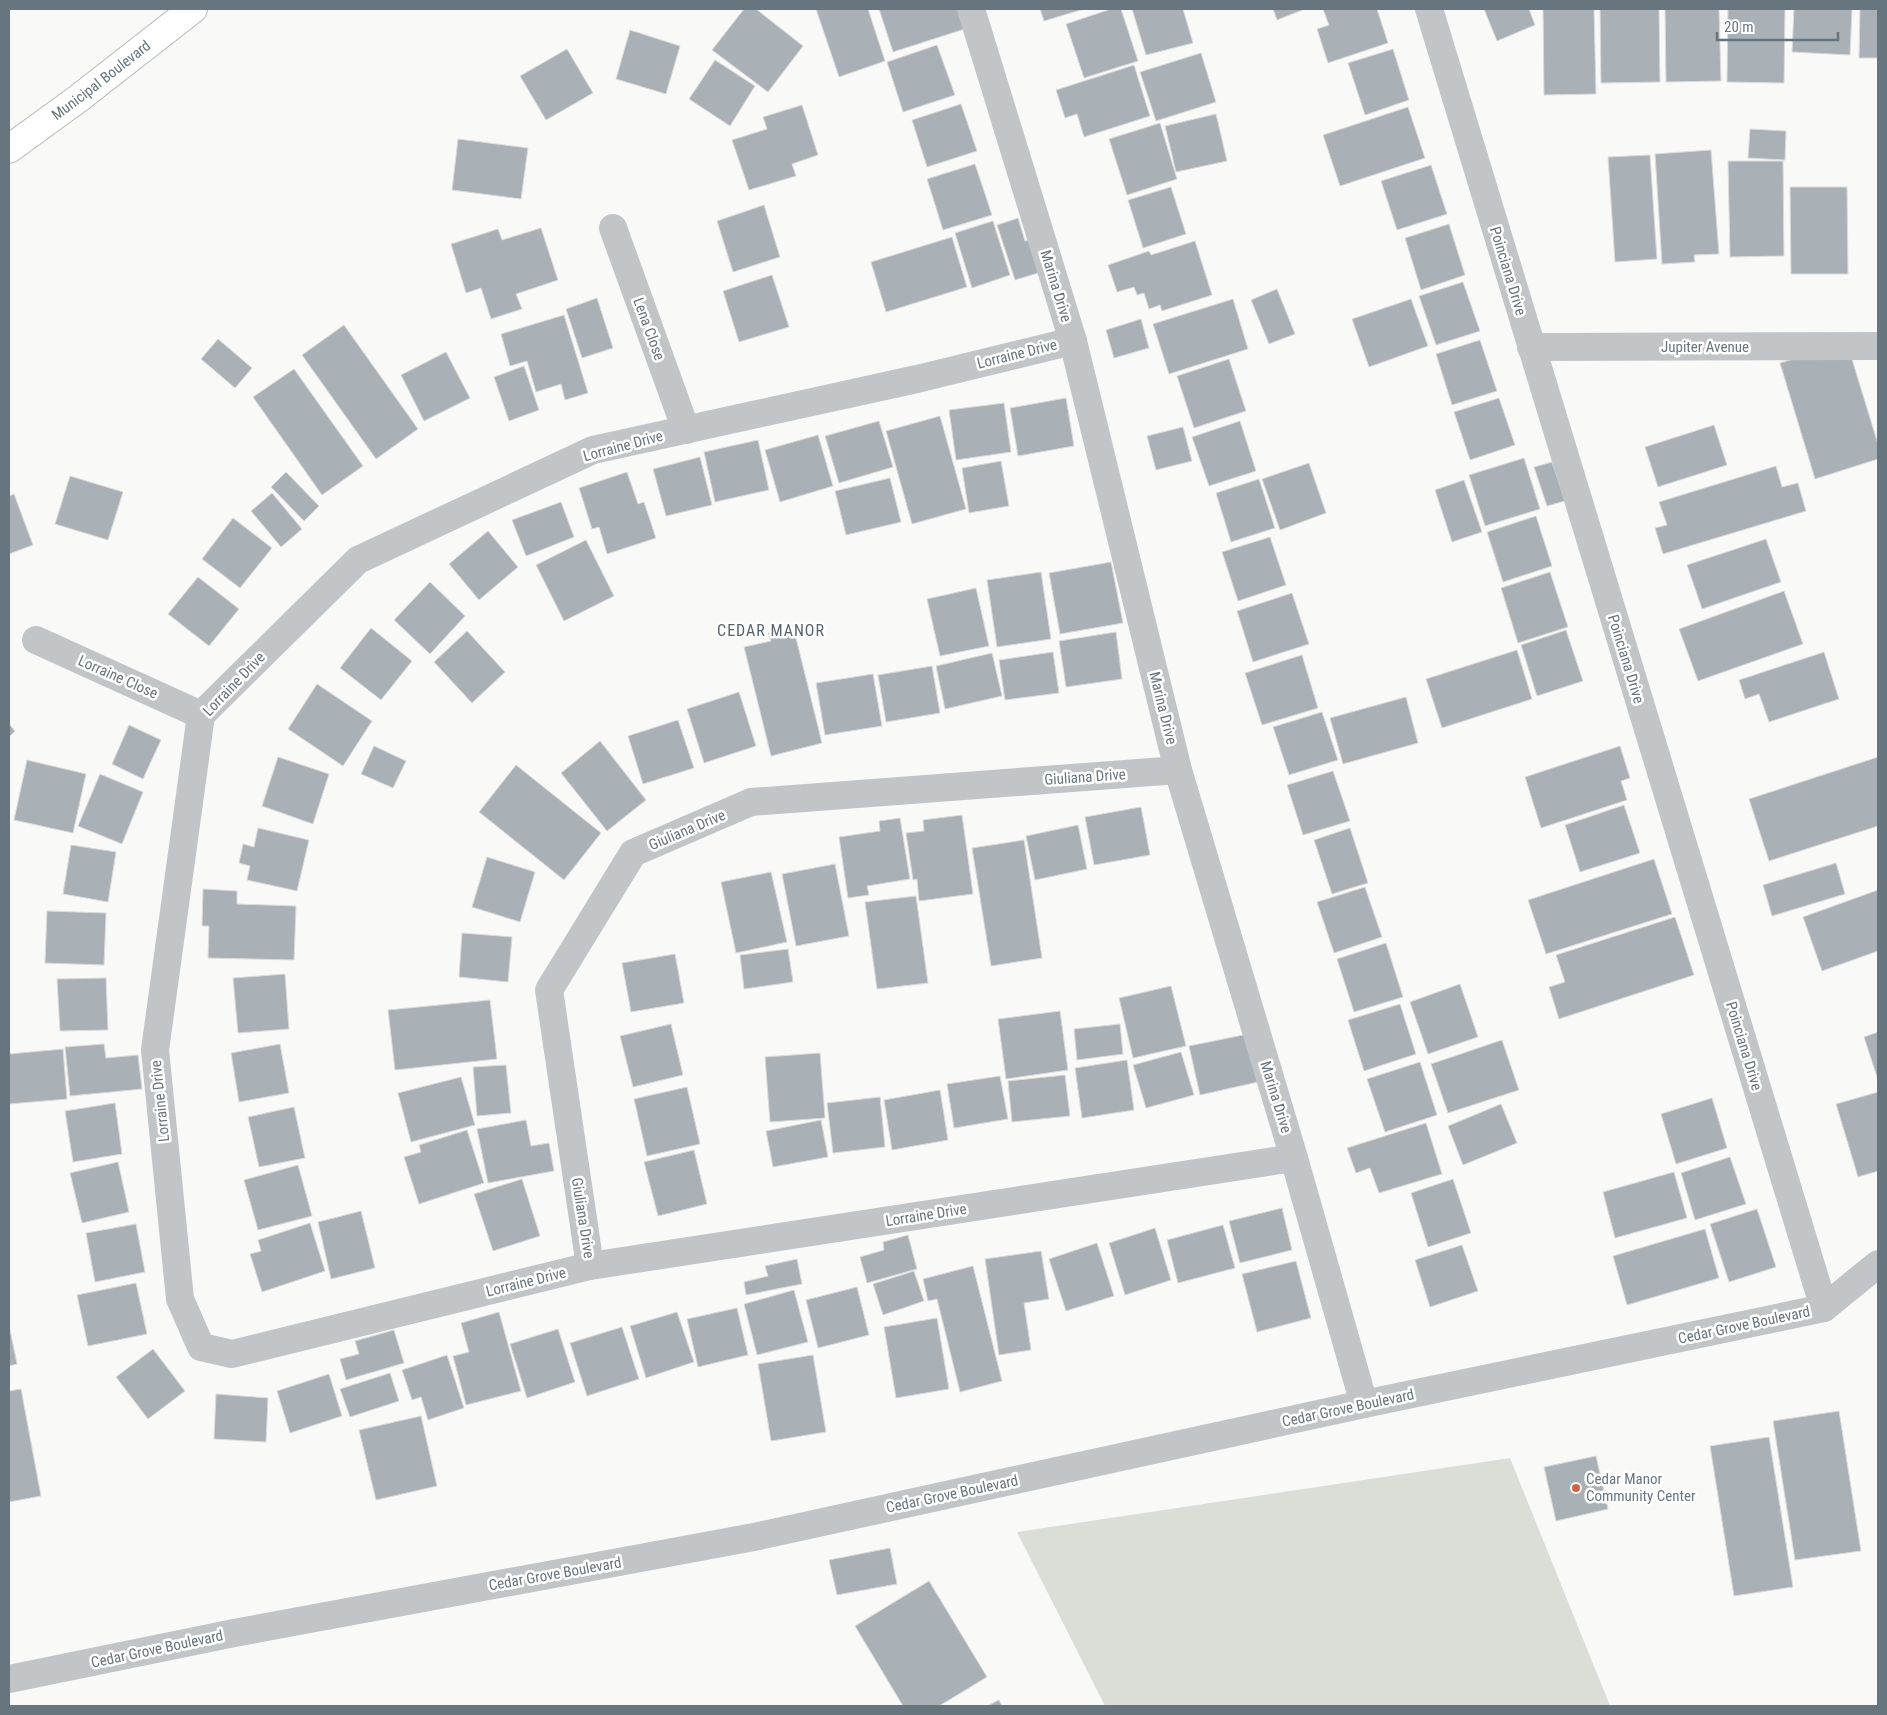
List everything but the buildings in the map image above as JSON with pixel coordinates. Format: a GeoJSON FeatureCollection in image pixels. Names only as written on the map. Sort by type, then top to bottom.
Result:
{"type":"FeatureCollection","features":[{"type":"Feature","properties":{"kind":"main road","name":"Municipal Boulevard"},"geometry":{"type":"LineString","coordinates":[[9,149],[79,98],[192,9]]}},
{"type":"Feature","properties":{"kind":"street","name":"Marina Drive"},"geometry":{"type":"LineString","coordinates":[[970,9],[1073,340],[1178,770],[1294,1158],[1364,1404]]}},
{"type":"Feature","properties":{"kind":"street","name":"Poinciana Drive"},"geometry":{"type":"LineString","coordinates":[[1429,9],[1824,1308]]}},
{"type":"Feature","properties":{"kind":"street","name":"Lena Close"},"geometry":{"type":"LineString","coordinates":[[613,228],[686,430]]}},
{"type":"Feature","properties":{"kind":"street","name":"Lorraine Drive"},"geometry":{"type":"LineString","coordinates":[[1073,340],[917,379],[593,450],[358,560],[200,714],[155,1050],[180,1299],[202,1346],[232,1354],[590,1266],[1294,1158]]}},
{"type":"Feature","properties":{"kind":"street","name":"Jupiter Avenue"},"geometry":{"type":"LineString","coordinates":[[1532,347],[1878,346]]}},
{"type":"Feature","properties":{"kind":"street","name":"Lorraine Close"},"geometry":{"type":"LineString","coordinates":[[36,640],[200,714]]}},
{"type":"Feature","properties":{"kind":"street","name":"Giuliana Drive"},"geometry":{"type":"LineString","coordinates":[[590,1266],[549,990],[633,853],[751,802],[1178,770]]}},
{"type":"Feature","properties":{"kind":"street","name":"Cedar Grove Boulevard"},"geometry":{"type":"LineString","coordinates":[[9,1679],[234,1633],[754,1537],[1364,1404],[1824,1308],[1878,1264]]}},
{"type":"Feature","properties":{"kind":"shaded area"},"geometry":{"type":"Polygon","coordinates":[[[1510,1458],[1610,1706],[1105,1706],[1017,1532],[1510,1458]]]}},
{"type":"Feature","properties":{"kind":"place","name":"Cedar Manor Community Center"},"geometry":{"type":"Point","coordinates":[1576,1488]}},
{"type":"Feature","properties":{"kind":"district","name":"CEDAR MANOR"},"geometry":{"type":"Point","coordinates":[771,630]}}]}
